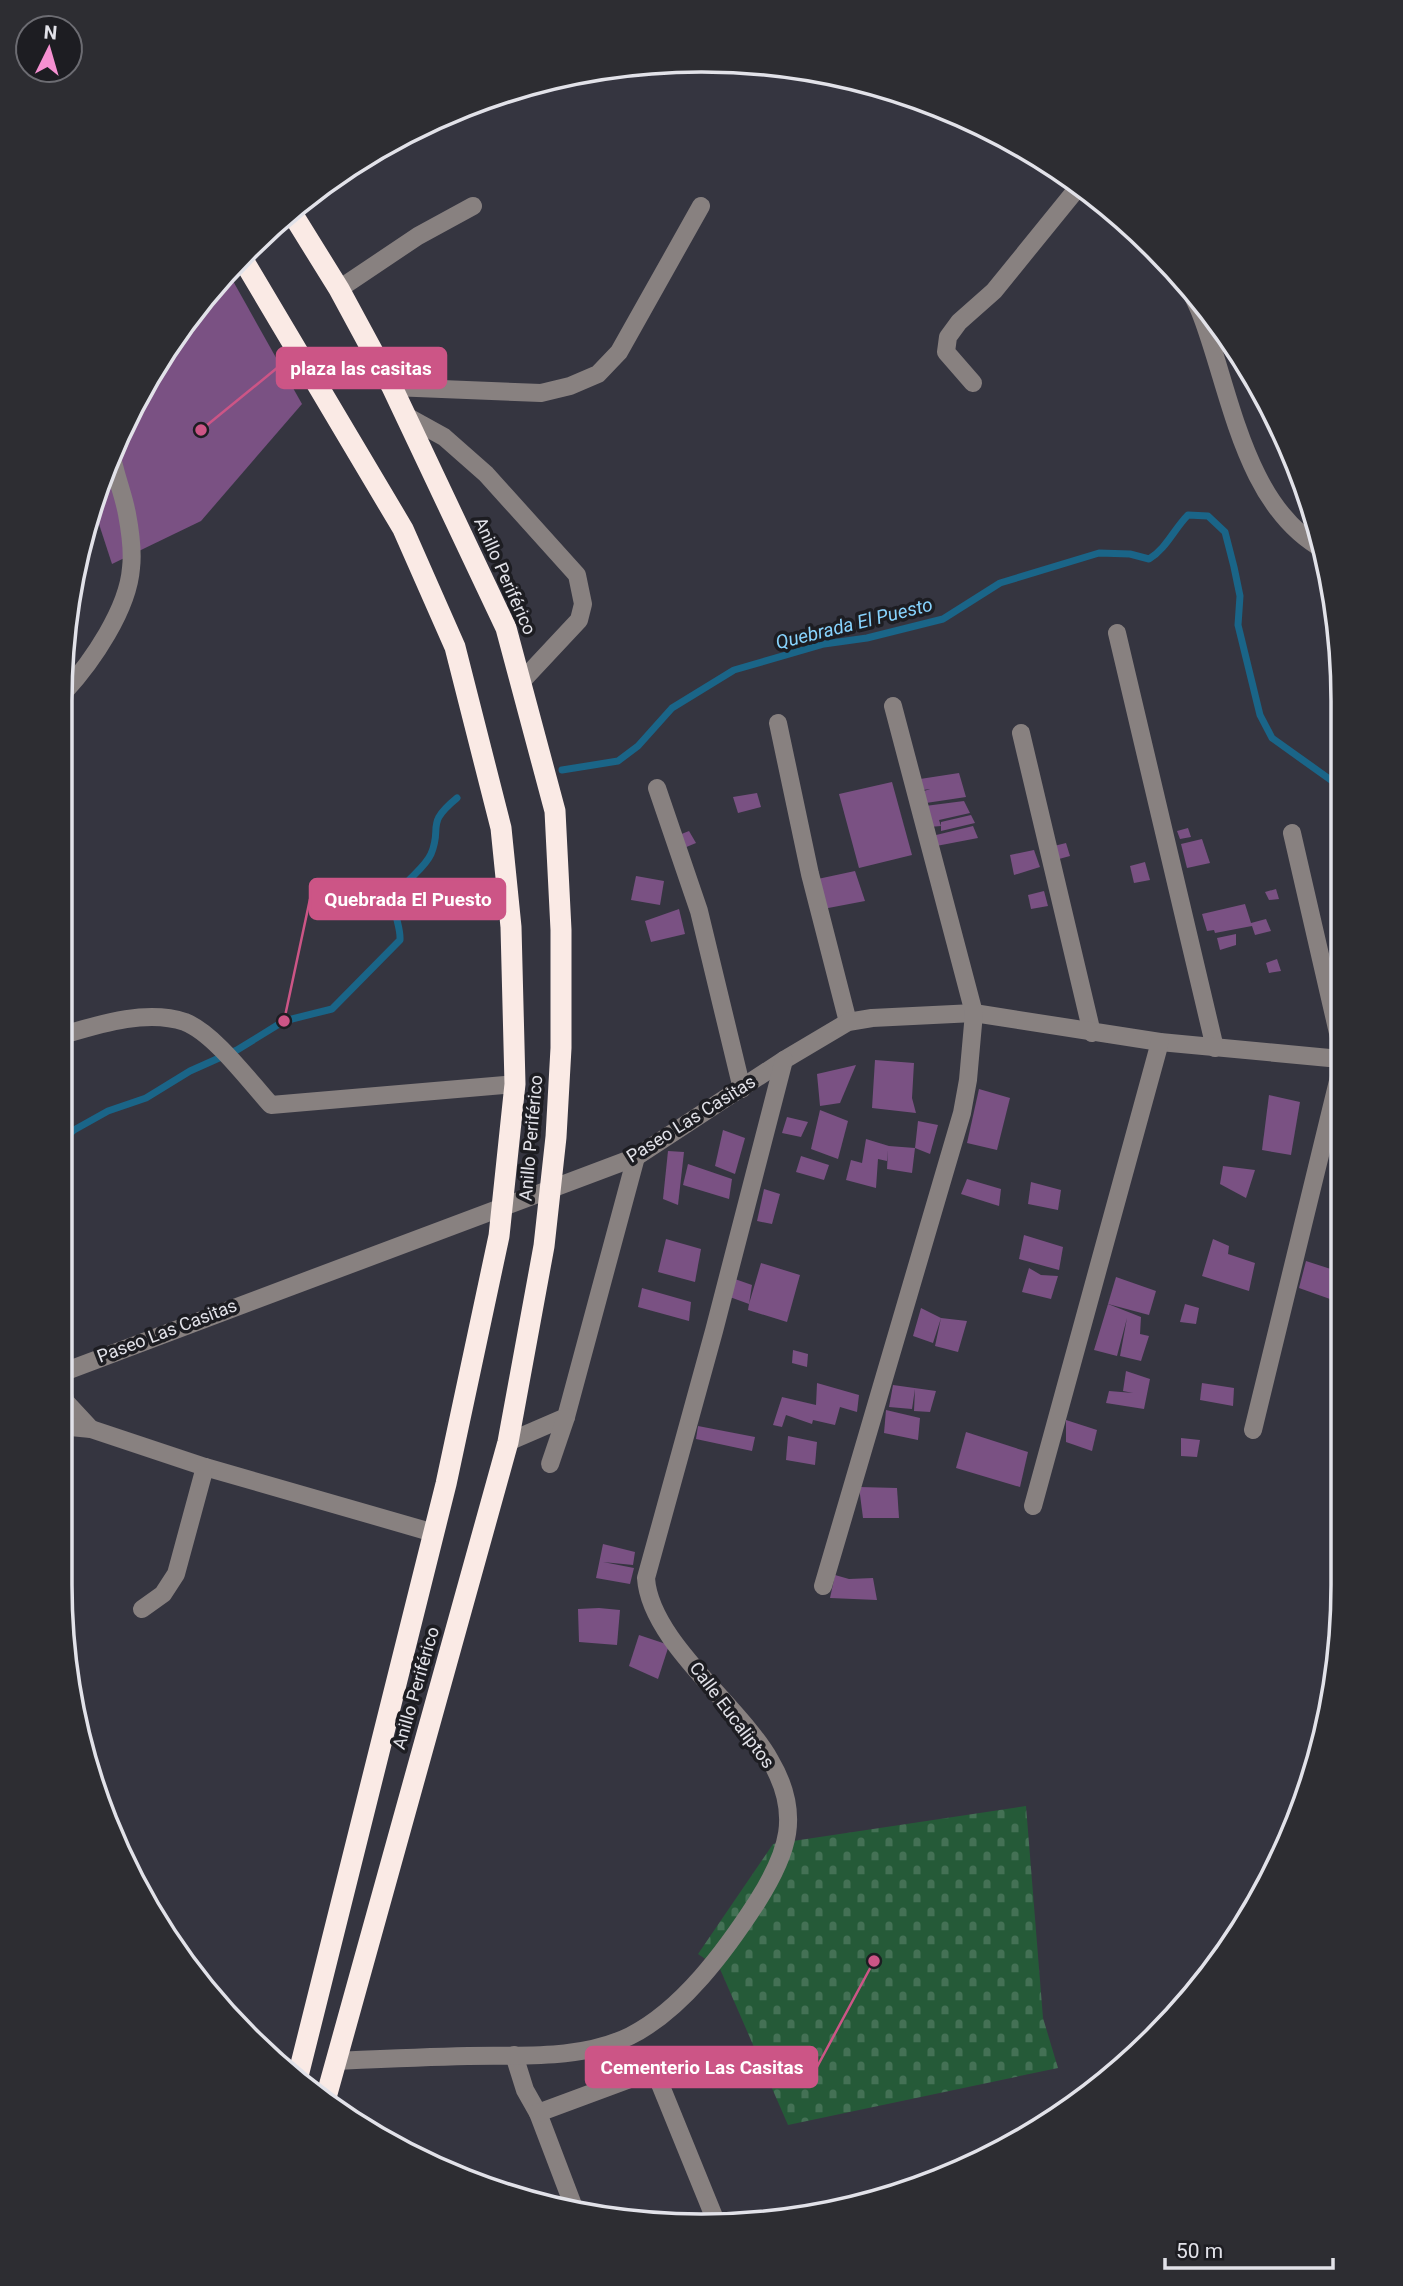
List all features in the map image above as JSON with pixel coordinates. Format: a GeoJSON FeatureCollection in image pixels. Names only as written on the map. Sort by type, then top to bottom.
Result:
{"type":"FeatureCollection","features":[{"type":"Feature","properties":{"kind":"highway","name":"Anillo Periférico"},"geometry":{"type":"LineString","coordinates":[[296,220],[339,289],[392,387],[506,628],[555,811],[561,930],[561,1048],[556,1137],[544,1246],[509,1442],[327,2090]]}},
{"type":"Feature","properties":{"kind":"highway","name":"Anillo Periférico"},"geometry":{"type":"LineString","coordinates":[[247,266],[402,529],[455,647],[501,828],[511,927],[515,1084],[499,1236],[435,1533],[300,2069]]}},
{"type":"Feature","properties":{"kind":"street"},"geometry":{"type":"LineString","coordinates":[[973,383],[947,352],[948,337],[959,321],[994,291],[1073,194]]}},
{"type":"Feature","properties":{"kind":"street"},"geometry":{"type":"LineString","coordinates":[[339,289],[418,236],[473,206]]}},
{"type":"Feature","properties":{"kind":"street"},"geometry":{"type":"LineString","coordinates":[[392,387],[541,393],[570,386],[598,374],[620,352],[701,206]]}},
{"type":"Feature","properties":{"kind":"street"},"geometry":{"type":"LineString","coordinates":[[1204,322],[1243,440],[1268,494],[1285,519],[1311,543]]}},
{"type":"Feature","properties":{"kind":"street"},"geometry":{"type":"LineString","coordinates":[[405,416],[444,438],[486,474],[577,575],[583,604],[579,620],[521,682]]}},
{"type":"Feature","properties":{"kind":"street"},"geometry":{"type":"LineString","coordinates":[[72,682],[92,658],[115,621],[131,569],[127,513],[114,475]]}},
{"type":"Feature","properties":{"kind":"street"},"geometry":{"type":"LineString","coordinates":[[1117,633],[1215,1048]]}},
{"type":"Feature","properties":{"kind":"street"},"geometry":{"type":"LineString","coordinates":[[822,1586],[962,1113],[974,1013],[893,706]]}},
{"type":"Feature","properties":{"kind":"street"},"geometry":{"type":"LineString","coordinates":[[778,723],[810,874],[848,1022]]}},
{"type":"Feature","properties":{"kind":"street"},"geometry":{"type":"LineString","coordinates":[[1021,733],[1092,1033]]}},
{"type":"Feature","properties":{"kind":"street"},"geometry":{"type":"LineString","coordinates":[[657,789],[699,911],[741,1089]]}},
{"type":"Feature","properties":{"kind":"street"},"geometry":{"type":"LineString","coordinates":[[1292,833],[1331,1006]]}},
{"type":"Feature","properties":{"kind":"street","name":"Paseo Las Casitas"},"geometry":{"type":"LineString","coordinates":[[72,1369],[457,1222],[631,1159],[848,1022],[872,1018],[974,1013],[1160,1042],[1331,1058]]}},
{"type":"Feature","properties":{"kind":"street"},"geometry":{"type":"LineString","coordinates":[[72,1032],[116,1020],[146,1018],[185,1022],[201,1032],[271,1105],[515,1084]]}},
{"type":"Feature","properties":{"kind":"street"},"geometry":{"type":"LineString","coordinates":[[1033,1506],[1160,1042]]}},
{"type":"Feature","properties":{"kind":"street","name":"Calle Eucaliptos"},"geometry":{"type":"LineString","coordinates":[[335,2061],[582,2052],[632,2035],[687,1993],[740,1929],[784,1854],[790,1824],[784,1792],[770,1759],[653,1612],[646,1578],[714,1331],[784,1060]]}},
{"type":"Feature","properties":{"kind":"street"},"geometry":{"type":"LineString","coordinates":[[1253,1430],[1331,1110]]}},
{"type":"Feature","properties":{"kind":"street"},"geometry":{"type":"LineString","coordinates":[[550,1464],[565,1417],[631,1159]]}},
{"type":"Feature","properties":{"kind":"street"},"geometry":{"type":"LineString","coordinates":[[72,1409],[91,1429]]}},
{"type":"Feature","properties":{"kind":"street"},"geometry":{"type":"LineString","coordinates":[[509,1442],[565,1417]]}},
{"type":"Feature","properties":{"kind":"street"},"geometry":{"type":"LineString","coordinates":[[72,1427],[91,1429],[205,1466],[435,1533]]}},
{"type":"Feature","properties":{"kind":"street"},"geometry":{"type":"LineString","coordinates":[[142,1609],[163,1594],[176,1574],[205,1466]]}},
{"type":"Feature","properties":{"kind":"street"},"geometry":{"type":"LineString","coordinates":[[514,2055],[525,2090],[538,2113],[571,2200]]}},
{"type":"Feature","properties":{"kind":"street"},"geometry":{"type":"LineString","coordinates":[[538,2113],[646,2073],[652,2074],[658,2079],[713,2214]]}},
{"type":"Feature","properties":{"kind":"green space"},"geometry":{"type":"Polygon","coordinates":[[[1026,1806],[1043,2018],[1058,2068],[788,2125],[720,1969],[698,1954],[773,1844],[1026,1806]]]}},
{"type":"Feature","properties":{"kind":"building"},"geometry":{"type":"Polygon","coordinates":[[[233,281],[302,404],[201,521],[112,564],[99,524],[105,499],[120,461],[156,387],[202,318],[233,281]]]}},
{"type":"Feature","properties":{"kind":"building"},"geometry":{"type":"Polygon","coordinates":[[[959,773],[966,797],[926,803],[921,792],[930,789],[923,790],[920,779],[959,773]]]}},
{"type":"Feature","properties":{"kind":"building"},"geometry":{"type":"Polygon","coordinates":[[[892,782],[912,855],[859,868],[839,794],[892,782]]]}},
{"type":"Feature","properties":{"kind":"building"},"geometry":{"type":"Polygon","coordinates":[[[757,793],[761,807],[738,813],[733,797],[757,793]]]}},
{"type":"Feature","properties":{"kind":"building"},"geometry":{"type":"Polygon","coordinates":[[[964,801],[970,813],[939,820],[941,826],[929,827],[925,806],[964,801]]]}},
{"type":"Feature","properties":{"kind":"building"},"geometry":{"type":"Polygon","coordinates":[[[971,815],[975,823],[941,831],[941,822],[971,815]]]}},
{"type":"Feature","properties":{"kind":"building"},"geometry":{"type":"Polygon","coordinates":[[[973,826],[978,838],[931,847],[928,837],[973,826]]]}},
{"type":"Feature","properties":{"kind":"building"},"geometry":{"type":"Polygon","coordinates":[[[1188,828],[1191,837],[1180,839],[1177,831],[1188,828]]]}},
{"type":"Feature","properties":{"kind":"building"},"geometry":{"type":"Polygon","coordinates":[[[689,831],[696,843],[684,848],[679,835],[689,831]]]}},
{"type":"Feature","properties":{"kind":"building"},"geometry":{"type":"Polygon","coordinates":[[[1202,839],[1210,863],[1187,868],[1181,844],[1202,839]]]}},
{"type":"Feature","properties":{"kind":"building"},"geometry":{"type":"Polygon","coordinates":[[[1066,843],[1070,856],[1059,859],[1054,846],[1066,843]]]}},
{"type":"Feature","properties":{"kind":"building"},"geometry":{"type":"Polygon","coordinates":[[[1034,850],[1040,867],[1014,875],[1010,855],[1034,850]]]}},
{"type":"Feature","properties":{"kind":"building"},"geometry":{"type":"Polygon","coordinates":[[[1145,862],[1150,880],[1134,883],[1130,866],[1145,862]]]}},
{"type":"Feature","properties":{"kind":"building"},"geometry":{"type":"Polygon","coordinates":[[[855,871],[865,901],[823,909],[813,880],[855,871]]]}},
{"type":"Feature","properties":{"kind":"building"},"geometry":{"type":"Polygon","coordinates":[[[636,876],[664,881],[660,905],[631,900],[636,876]]]}},
{"type":"Feature","properties":{"kind":"building"},"geometry":{"type":"Polygon","coordinates":[[[1276,889],[1279,899],[1269,900],[1265,892],[1276,889]]]}},
{"type":"Feature","properties":{"kind":"building"},"geometry":{"type":"Polygon","coordinates":[[[1044,891],[1048,906],[1031,909],[1028,895],[1044,891]]]}},
{"type":"Feature","properties":{"kind":"building"},"geometry":{"type":"Polygon","coordinates":[[[1245,904],[1251,923],[1266,919],[1271,931],[1255,935],[1252,926],[1215,933],[1214,930],[1207,931],[1202,914],[1245,904]]]}},
{"type":"Feature","properties":{"kind":"building"},"geometry":{"type":"Polygon","coordinates":[[[679,909],[685,934],[651,942],[645,921],[679,909]]]}},
{"type":"Feature","properties":{"kind":"building"},"geometry":{"type":"Polygon","coordinates":[[[1236,934],[1236,945],[1220,950],[1217,938],[1236,934]]]}},
{"type":"Feature","properties":{"kind":"building"},"geometry":{"type":"Polygon","coordinates":[[[1277,959],[1281,971],[1269,973],[1266,963],[1277,959]]]}},
{"type":"Feature","properties":{"kind":"building"},"geometry":{"type":"Polygon","coordinates":[[[875,1060],[914,1063],[912,1098],[916,1113],[872,1108],[875,1060]]]}},
{"type":"Feature","properties":{"kind":"building"},"geometry":{"type":"Polygon","coordinates":[[[856,1065],[840,1103],[820,1106],[817,1074],[856,1065]]]}},
{"type":"Feature","properties":{"kind":"building"},"geometry":{"type":"Polygon","coordinates":[[[979,1089],[1010,1098],[997,1150],[967,1143],[979,1089]]]}},
{"type":"Feature","properties":{"kind":"building"},"geometry":{"type":"Polygon","coordinates":[[[1269,1095],[1300,1102],[1291,1155],[1262,1150],[1269,1095]]]}},
{"type":"Feature","properties":{"kind":"building"},"geometry":{"type":"Polygon","coordinates":[[[820,1110],[848,1121],[838,1159],[811,1149],[820,1110]]]}},
{"type":"Feature","properties":{"kind":"building"},"geometry":{"type":"Polygon","coordinates":[[[787,1117],[808,1122],[801,1137],[782,1133],[787,1117]]]}},
{"type":"Feature","properties":{"kind":"building"},"geometry":{"type":"Polygon","coordinates":[[[918,1121],[938,1125],[930,1154],[915,1148],[918,1121]]]}},
{"type":"Feature","properties":{"kind":"building"},"geometry":{"type":"Polygon","coordinates":[[[723,1130],[745,1138],[735,1174],[715,1166],[723,1130]]]}},
{"type":"Feature","properties":{"kind":"building"},"geometry":{"type":"Polygon","coordinates":[[[866,1139],[889,1146],[915,1148],[912,1173],[887,1169],[888,1150],[887,1161],[878,1159],[876,1188],[846,1180],[851,1160],[862,1163],[866,1139]]]}},
{"type":"Feature","properties":{"kind":"building"},"geometry":{"type":"Polygon","coordinates":[[[668,1151],[684,1152],[678,1205],[663,1199],[668,1151]]]}},
{"type":"Feature","properties":{"kind":"building"},"geometry":{"type":"Polygon","coordinates":[[[801,1156],[829,1165],[824,1180],[796,1172],[801,1156]]]}},
{"type":"Feature","properties":{"kind":"building"},"geometry":{"type":"Polygon","coordinates":[[[688,1164],[732,1179],[729,1199],[683,1185],[688,1164]]]}},
{"type":"Feature","properties":{"kind":"building"},"geometry":{"type":"Polygon","coordinates":[[[1223,1166],[1255,1170],[1246,1198],[1220,1184],[1223,1166]]]}},
{"type":"Feature","properties":{"kind":"building"},"geometry":{"type":"Polygon","coordinates":[[[967,1179],[1001,1189],[999,1206],[961,1194],[967,1179]]]}},
{"type":"Feature","properties":{"kind":"building"},"geometry":{"type":"Polygon","coordinates":[[[1031,1182],[1061,1190],[1058,1210],[1028,1204],[1031,1182]]]}},
{"type":"Feature","properties":{"kind":"building"},"geometry":{"type":"Polygon","coordinates":[[[764,1189],[780,1194],[772,1224],[757,1221],[764,1189]]]}},
{"type":"Feature","properties":{"kind":"building"},"geometry":{"type":"Polygon","coordinates":[[[1024,1235],[1063,1247],[1059,1270],[1019,1259],[1024,1235]]]}},
{"type":"Feature","properties":{"kind":"building"},"geometry":{"type":"Polygon","coordinates":[[[666,1239],[701,1249],[695,1282],[658,1272],[666,1239]]]}},
{"type":"Feature","properties":{"kind":"building"},"geometry":{"type":"Polygon","coordinates":[[[1213,1239],[1229,1246],[1228,1254],[1255,1263],[1249,1291],[1202,1276],[1213,1239]]]}},
{"type":"Feature","properties":{"kind":"building"},"geometry":{"type":"Polygon","coordinates":[[[1306,1261],[1331,1269],[1330,1299],[1299,1288],[1306,1261]]]}},
{"type":"Feature","properties":{"kind":"building"},"geometry":{"type":"Polygon","coordinates":[[[761,1263],[800,1275],[787,1322],[748,1310],[761,1263]]]}},
{"type":"Feature","properties":{"kind":"building"},"geometry":{"type":"Polygon","coordinates":[[[1029,1268],[1041,1275],[1058,1276],[1051,1299],[1022,1292],[1029,1268]]]}},
{"type":"Feature","properties":{"kind":"building"},"geometry":{"type":"Polygon","coordinates":[[[1116,1277],[1156,1291],[1149,1315],[1108,1304],[1116,1277]]]}},
{"type":"Feature","properties":{"kind":"building"},"geometry":{"type":"Polygon","coordinates":[[[732,1278],[752,1285],[749,1304],[727,1296],[732,1278]]]}},
{"type":"Feature","properties":{"kind":"building"},"geometry":{"type":"Polygon","coordinates":[[[642,1288],[691,1302],[689,1321],[638,1307],[642,1288]]]}},
{"type":"Feature","properties":{"kind":"building"},"geometry":{"type":"Polygon","coordinates":[[[1108,1304],[1141,1317],[1140,1334],[1149,1336],[1141,1361],[1120,1356],[1127,1318],[1117,1356],[1094,1350],[1108,1304]]]}},
{"type":"Feature","properties":{"kind":"building"},"geometry":{"type":"Polygon","coordinates":[[[1185,1304],[1199,1308],[1196,1324],[1180,1322],[1185,1304]]]}},
{"type":"Feature","properties":{"kind":"building"},"geometry":{"type":"Polygon","coordinates":[[[921,1308],[941,1318],[933,1343],[913,1336],[921,1308]]]}},
{"type":"Feature","properties":{"kind":"building"},"geometry":{"type":"Polygon","coordinates":[[[941,1318],[967,1321],[958,1352],[935,1346],[941,1318]]]}},
{"type":"Feature","properties":{"kind":"building"},"geometry":{"type":"Polygon","coordinates":[[[793,1350],[808,1354],[807,1367],[792,1363],[793,1350]]]}},
{"type":"Feature","properties":{"kind":"building"},"geometry":{"type":"Polygon","coordinates":[[[1126,1371],[1150,1379],[1144,1409],[1106,1403],[1109,1391],[1133,1393],[1123,1391],[1126,1371]]]}},
{"type":"Feature","properties":{"kind":"building"},"geometry":{"type":"Polygon","coordinates":[[[817,1383],[859,1395],[857,1412],[840,1407],[835,1425],[813,1420],[812,1424],[786,1415],[782,1427],[773,1425],[782,1397],[816,1405],[817,1383]]]}},
{"type":"Feature","properties":{"kind":"building"},"geometry":{"type":"Polygon","coordinates":[[[1202,1383],[1234,1388],[1233,1406],[1200,1400],[1202,1383]]]}},
{"type":"Feature","properties":{"kind":"building"},"geometry":{"type":"Polygon","coordinates":[[[893,1385],[936,1391],[930,1412],[914,1411],[915,1389],[912,1409],[889,1407],[893,1385]]]}},
{"type":"Feature","properties":{"kind":"building"},"geometry":{"type":"Polygon","coordinates":[[[886,1410],[920,1418],[918,1440],[884,1433],[886,1410]]]}},
{"type":"Feature","properties":{"kind":"building"},"geometry":{"type":"Polygon","coordinates":[[[1066,1420],[1097,1430],[1092,1451],[1066,1442],[1066,1420]]]}},
{"type":"Feature","properties":{"kind":"building"},"geometry":{"type":"Polygon","coordinates":[[[698,1426],[755,1437],[752,1451],[696,1439],[698,1426]]]}},
{"type":"Feature","properties":{"kind":"building"},"geometry":{"type":"Polygon","coordinates":[[[966,1432],[1028,1452],[1020,1487],[956,1468],[966,1432]]]}},
{"type":"Feature","properties":{"kind":"building"},"geometry":{"type":"Polygon","coordinates":[[[788,1436],[817,1442],[815,1465],[786,1460],[788,1436]]]}},
{"type":"Feature","properties":{"kind":"building"},"geometry":{"type":"Polygon","coordinates":[[[1181,1438],[1200,1440],[1197,1457],[1181,1456],[1181,1438]]]}},
{"type":"Feature","properties":{"kind":"building"},"geometry":{"type":"Polygon","coordinates":[[[859,1487],[897,1488],[899,1518],[863,1518],[859,1487]]]}},
{"type":"Feature","properties":{"kind":"building"},"geometry":{"type":"Polygon","coordinates":[[[603,1544],[635,1552],[633,1565],[603,1562],[634,1568],[630,1584],[596,1578],[603,1544]]]}},
{"type":"Feature","properties":{"kind":"building"},"geometry":{"type":"Polygon","coordinates":[[[835,1575],[849,1579],[873,1578],[877,1600],[830,1598],[835,1575]]]}},
{"type":"Feature","properties":{"kind":"building"},"geometry":{"type":"Polygon","coordinates":[[[578,1609],[620,1610],[617,1645],[579,1642],[578,1609]]]}},
{"type":"Feature","properties":{"kind":"building"},"geometry":{"type":"Polygon","coordinates":[[[639,1635],[669,1645],[658,1679],[629,1666],[639,1635]]]}},
{"type":"Feature","properties":{"kind":"waterway","name":"Quebrada El Puesto"},"geometry":{"type":"LineString","coordinates":[[562,770],[618,761],[638,746],[672,708],[734,670],[824,644],[867,638],[943,619],[1000,583],[1099,553],[1130,554],[1149,559],[1160,550],[1188,515],[1208,516],[1225,532],[1240,596],[1238,625],[1260,715],[1272,738],[1331,780]]}},
{"type":"Feature","properties":{"kind":"waterway","name":"Quebrada El Puesto"},"geometry":{"type":"LineString","coordinates":[[72,1132],[108,1111],[146,1098],[190,1071],[237,1050],[284,1021],[332,1009],[400,940],[396,912],[398,896],[431,854],[437,820],[457,798]]}},
{"type":"Feature","properties":{"kind":"place","name":"plaza las casitas"},"geometry":{"type":"Point","coordinates":[201,430]}},
{"type":"Feature","properties":{"kind":"place","name":"Quebrada El Puesto"},"geometry":{"type":"Point","coordinates":[284,1021]}},
{"type":"Feature","properties":{"kind":"place","name":"Cementerio Las Casitas"},"geometry":{"type":"Point","coordinates":[874,1961]}}]}
